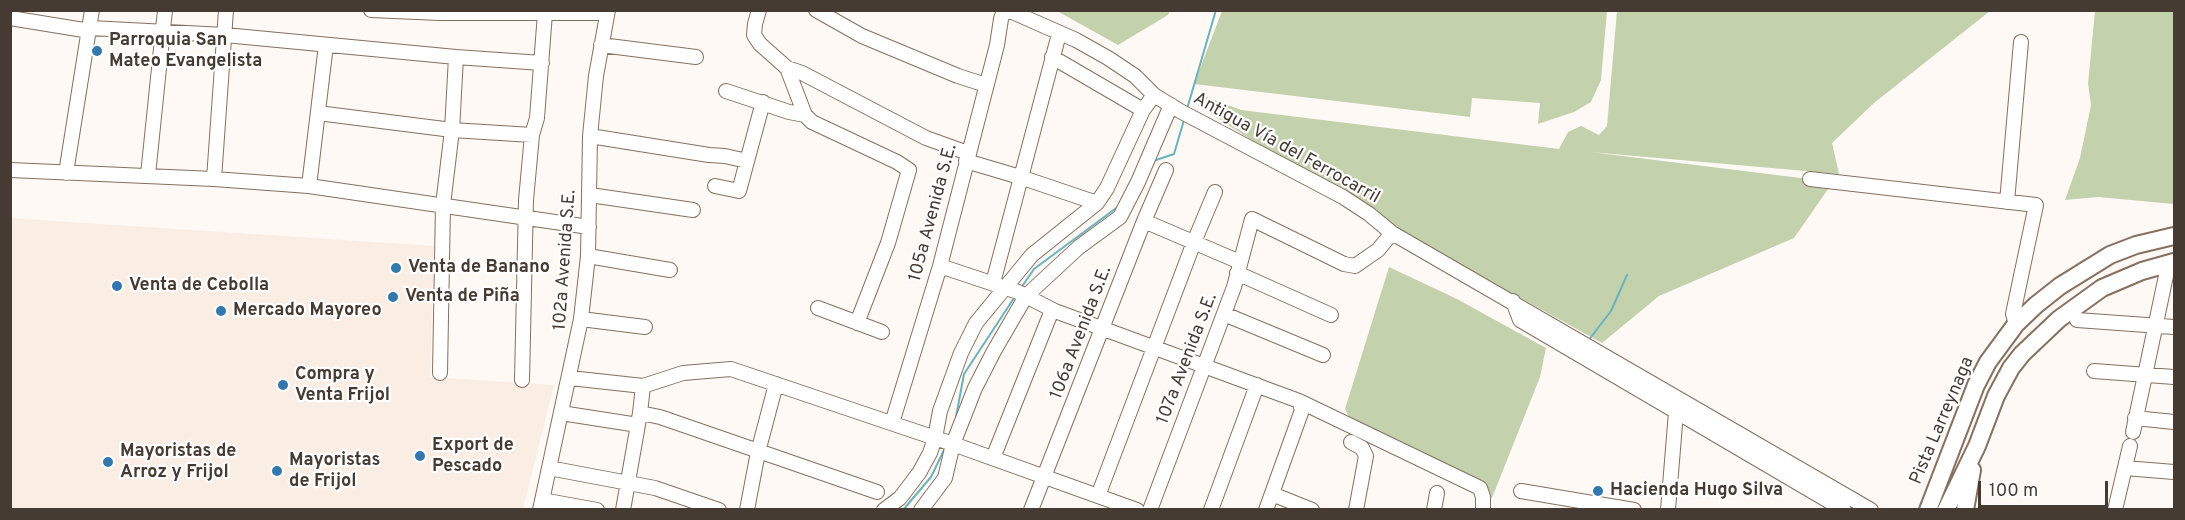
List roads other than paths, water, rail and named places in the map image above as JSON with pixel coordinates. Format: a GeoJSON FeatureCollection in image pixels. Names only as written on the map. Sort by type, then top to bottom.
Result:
{"type":"FeatureCollection","features":[{"type":"Feature","properties":{"kind":"main road","name":"Pista Larreynaga"},"geometry":{"type":"LineString","coordinates":[[1928,510],[1976,385],[1988,362],[2016,324],[2060,285],[2110,255],[2136,245],[2175,236]]}},
{"type":"Feature","properties":{"kind":"main road"},"geometry":{"type":"LineString","coordinates":[[1946,510],[1977,446],[1996,396],[2022,354],[2073,308],[2102,288],[2142,271],[2170,274]]}},
{"type":"Feature","properties":{"kind":"main road"},"geometry":{"type":"LineString","coordinates":[[1965,510],[1977,446]]}},
{"type":"Feature","properties":{"kind":"street"},"geometry":{"type":"LineString","coordinates":[[66,173],[92,10]]}},
{"type":"Feature","properties":{"kind":"street"},"geometry":{"type":"LineString","coordinates":[[148,175],[165,10]]}},
{"type":"Feature","properties":{"kind":"street"},"geometry":{"type":"LineString","coordinates":[[214,179],[226,10]]}},
{"type":"Feature","properties":{"kind":"street"},"geometry":{"type":"LineString","coordinates":[[371,10],[608,12]]}},
{"type":"Feature","properties":{"kind":"street"},"geometry":{"type":"LineString","coordinates":[[759,10],[754,24],[754,34],[760,44],[787,68],[967,157],[1097,203]]}},
{"type":"Feature","properties":{"kind":"street"},"geometry":{"type":"LineString","coordinates":[[816,10],[862,36],[958,76],[986,85]]}},
{"type":"Feature","properties":{"kind":"street","name":"105a Avenida S.E."},"geometry":{"type":"LineString","coordinates":[[892,423],[940,266],[998,45],[1001,19],[1006,10]]}},
{"type":"Feature","properties":{"kind":"street","name":"Antigua Vía del Ferrocarril"},"geometry":{"type":"LineString","coordinates":[[1006,10],[1076,40],[1135,76],[1161,100],[1287,170],[1343,197],[1392,233],[1871,510]]}},
{"type":"Feature","properties":{"kind":"street","name":"102a Avenida S.E."},"geometry":{"type":"LineString","coordinates":[[541,505],[581,319],[588,256],[590,136],[601,45],[608,12]]}},
{"type":"Feature","properties":{"kind":"street"},"geometry":{"type":"LineString","coordinates":[[522,380],[526,200],[532,135],[537,118],[545,13]]}},
{"type":"Feature","properties":{"kind":"street"},"geometry":{"type":"LineString","coordinates":[[10,18],[90,29],[225,35],[542,63]]}},
{"type":"Feature","properties":{"kind":"street"},"geometry":{"type":"LineString","coordinates":[[999,285],[1020,177],[1059,34]]}},
{"type":"Feature","properties":{"kind":"street"},"geometry":{"type":"LineString","coordinates":[[2007,202],[2021,42]]}},
{"type":"Feature","properties":{"kind":"street"},"geometry":{"type":"LineString","coordinates":[[309,186],[326,45]]}},
{"type":"Feature","properties":{"kind":"street"},"geometry":{"type":"LineString","coordinates":[[601,45],[696,57]]}},
{"type":"Feature","properties":{"kind":"street"},"geometry":{"type":"LineString","coordinates":[[440,373],[443,205],[452,130],[456,57]]}},
{"type":"Feature","properties":{"kind":"street"},"geometry":{"type":"LineString","coordinates":[[1052,57],[1143,110]]}},
{"type":"Feature","properties":{"kind":"street"},"geometry":{"type":"LineString","coordinates":[[787,68],[805,115],[812,122],[897,162],[909,170],[888,243],[857,322]]}},
{"type":"Feature","properties":{"kind":"street"},"geometry":{"type":"LineString","coordinates":[[726,91],[805,115]]}},
{"type":"Feature","properties":{"kind":"street"},"geometry":{"type":"LineString","coordinates":[[927,508],[945,478],[940,411],[961,353],[976,323],[999,285],[1032,255],[1097,203],[1107,188],[1143,110],[1161,100]]}},
{"type":"Feature","properties":{"kind":"street"},"geometry":{"type":"LineString","coordinates":[[884,510],[900,498],[944,441],[1026,296],[1079,248],[1119,218],[1147,162],[1161,100]]}},
{"type":"Feature","properties":{"kind":"street"},"geometry":{"type":"LineString","coordinates":[[715,186],[739,191],[763,102]]}},
{"type":"Feature","properties":{"kind":"street"},"geometry":{"type":"LineString","coordinates":[[318,113],[452,130],[532,135]]}},
{"type":"Feature","properties":{"kind":"street"},"geometry":{"type":"LineString","coordinates":[[590,136],[747,161]]}},
{"type":"Feature","properties":{"kind":"street"},"geometry":{"type":"LineString","coordinates":[[10,170],[148,175],[309,186],[589,227]]}},
{"type":"Feature","properties":{"kind":"street","name":"106a Avenida S.E."},"geometry":{"type":"LineString","coordinates":[[1031,510],[1046,477],[1144,221],[1167,170]]}},
{"type":"Feature","properties":{"kind":"street"},"geometry":{"type":"LineString","coordinates":[[1810,179],[2036,205],[2013,314],[2016,324]]}},
{"type":"Feature","properties":{"kind":"street"},"geometry":{"type":"LineString","coordinates":[[1098,496],[1215,192]]}},
{"type":"Feature","properties":{"kind":"street"},"geometry":{"type":"LineString","coordinates":[[590,195],[693,210]]}},
{"type":"Feature","properties":{"kind":"street","name":"107a Avenida S.E."},"geometry":{"type":"LineString","coordinates":[[1150,510],[1224,314],[1252,219],[1344,264],[1355,266],[1378,250],[1392,233]]}},
{"type":"Feature","properties":{"kind":"street"},"geometry":{"type":"LineString","coordinates":[[1144,221],[1194,242],[1331,315]]}},
{"type":"Feature","properties":{"kind":"street"},"geometry":{"type":"LineString","coordinates":[[588,256],[670,270]]}},
{"type":"Feature","properties":{"kind":"street"},"geometry":{"type":"LineString","coordinates":[[940,266],[999,285],[1052,310],[1257,385],[1480,488],[1484,497],[1483,510]]}},
{"type":"Feature","properties":{"kind":"street"},"geometry":{"type":"LineString","coordinates":[[2115,510],[2156,325],[2170,274]]}},
{"type":"Feature","properties":{"kind":"street"},"geometry":{"type":"LineString","coordinates":[[1513,301],[1520,320],[1844,510]]}},
{"type":"Feature","properties":{"kind":"street"},"geometry":{"type":"LineString","coordinates":[[818,308],[882,332]]}},
{"type":"Feature","properties":{"kind":"street"},"geometry":{"type":"LineString","coordinates":[[993,458],[1052,310]]}},
{"type":"Feature","properties":{"kind":"street"},"geometry":{"type":"LineString","coordinates":[[1224,314],[1323,355]]}},
{"type":"Feature","properties":{"kind":"street"},"geometry":{"type":"LineString","coordinates":[[581,319],[645,327]]}},
{"type":"Feature","properties":{"kind":"street"},"geometry":{"type":"LineString","coordinates":[[2077,320],[2175,327]]}},
{"type":"Feature","properties":{"kind":"street"},"geometry":{"type":"LineString","coordinates":[[570,378],[643,386],[684,373],[731,369],[993,458],[1137,510]]}},
{"type":"Feature","properties":{"kind":"street"},"geometry":{"type":"LineString","coordinates":[[2094,371],[2175,377]]}},
{"type":"Feature","properties":{"kind":"street"},"geometry":{"type":"LineString","coordinates":[[747,510],[758,452],[776,384]]}},
{"type":"Feature","properties":{"kind":"street"},"geometry":{"type":"LineString","coordinates":[[1211,510],[1257,385]]}},
{"type":"Feature","properties":{"kind":"street"},"geometry":{"type":"LineString","coordinates":[[623,510],[643,386]]}},
{"type":"Feature","properties":{"kind":"street"},"geometry":{"type":"LineString","coordinates":[[1266,510],[1301,405]]}},
{"type":"Feature","properties":{"kind":"street"},"geometry":{"type":"LineString","coordinates":[[1668,510],[1676,412]]}},
{"type":"Feature","properties":{"kind":"street"},"geometry":{"type":"LineString","coordinates":[[561,413],[639,419],[660,417],[877,492]]}},
{"type":"Feature","properties":{"kind":"street"},"geometry":{"type":"LineString","coordinates":[[2135,418],[2175,422]]}},
{"type":"Feature","properties":{"kind":"street"},"geometry":{"type":"LineString","coordinates":[[1351,442],[1362,448],[1366,456],[1356,510]]}},
{"type":"Feature","properties":{"kind":"street"},"geometry":{"type":"LineString","coordinates":[[549,468],[655,488],[719,510]]}},
{"type":"Feature","properties":{"kind":"street"},"geometry":{"type":"LineString","coordinates":[[2125,468],[2175,472]]}},
{"type":"Feature","properties":{"kind":"street"},"geometry":{"type":"LineString","coordinates":[[1521,491],[1634,510]]}},
{"type":"Feature","properties":{"kind":"street"},"geometry":{"type":"LineString","coordinates":[[1434,510],[1437,493]]}},
{"type":"Feature","properties":{"kind":"street"},"geometry":{"type":"LineString","coordinates":[[1272,494],[1312,510]]}},
{"type":"Feature","properties":{"kind":"street"},"geometry":{"type":"LineString","coordinates":[[541,505],[597,510]]}},
{"type":"Feature","properties":{"kind":"waterway"},"geometry":{"type":"LineString","coordinates":[[1187,109],[1216,10]]}},
{"type":"Feature","properties":{"kind":"waterway"},"geometry":{"type":"LineString","coordinates":[[1153,161],[1174,154],[1184,120]]}},
{"type":"Feature","properties":{"kind":"waterway"},"geometry":{"type":"LineString","coordinates":[[1021,288],[1034,269],[1119,206]]}},
{"type":"Feature","properties":{"kind":"waterway"},"geometry":{"type":"LineString","coordinates":[[1588,341],[1611,311],[1627,275]]}},
{"type":"Feature","properties":{"kind":"waterway"},"geometry":{"type":"LineString","coordinates":[[956,417],[964,374],[1016,295]]}},
{"type":"Feature","properties":{"kind":"waterway"},"geometry":{"type":"LineString","coordinates":[[903,510],[931,477],[945,448]]}},
{"type":"Feature","properties":{"kind":"place","name":"Parroquia San Mateo Evangelista"},"geometry":{"type":"Point","coordinates":[97,51]}},
{"type":"Feature","properties":{"kind":"place","name":"Venta de Banano"},"geometry":{"type":"Point","coordinates":[396,268]}},
{"type":"Feature","properties":{"kind":"place","name":"Venta de Cebolla"},"geometry":{"type":"Point","coordinates":[117,286]}},
{"type":"Feature","properties":{"kind":"place","name":"Venta de Piña"},"geometry":{"type":"Point","coordinates":[393,297]}},
{"type":"Feature","properties":{"kind":"place","name":"Mercado Mayoreo"},"geometry":{"type":"Point","coordinates":[221,311]}},
{"type":"Feature","properties":{"kind":"place","name":"Compra y Venta Frijol"},"geometry":{"type":"Point","coordinates":[283,385]}},
{"type":"Feature","properties":{"kind":"place","name":"Export de Pescado"},"geometry":{"type":"Point","coordinates":[420,456]}},
{"type":"Feature","properties":{"kind":"place","name":"Mayoristas de Arroz y Frijol"},"geometry":{"type":"Point","coordinates":[108,462]}},
{"type":"Feature","properties":{"kind":"place","name":"Mayoristas de Frijol"},"geometry":{"type":"Point","coordinates":[277,471]}},
{"type":"Feature","properties":{"kind":"place","name":"Hacienda Hugo Silva"},"geometry":{"type":"Point","coordinates":[1598,491]}}]}
